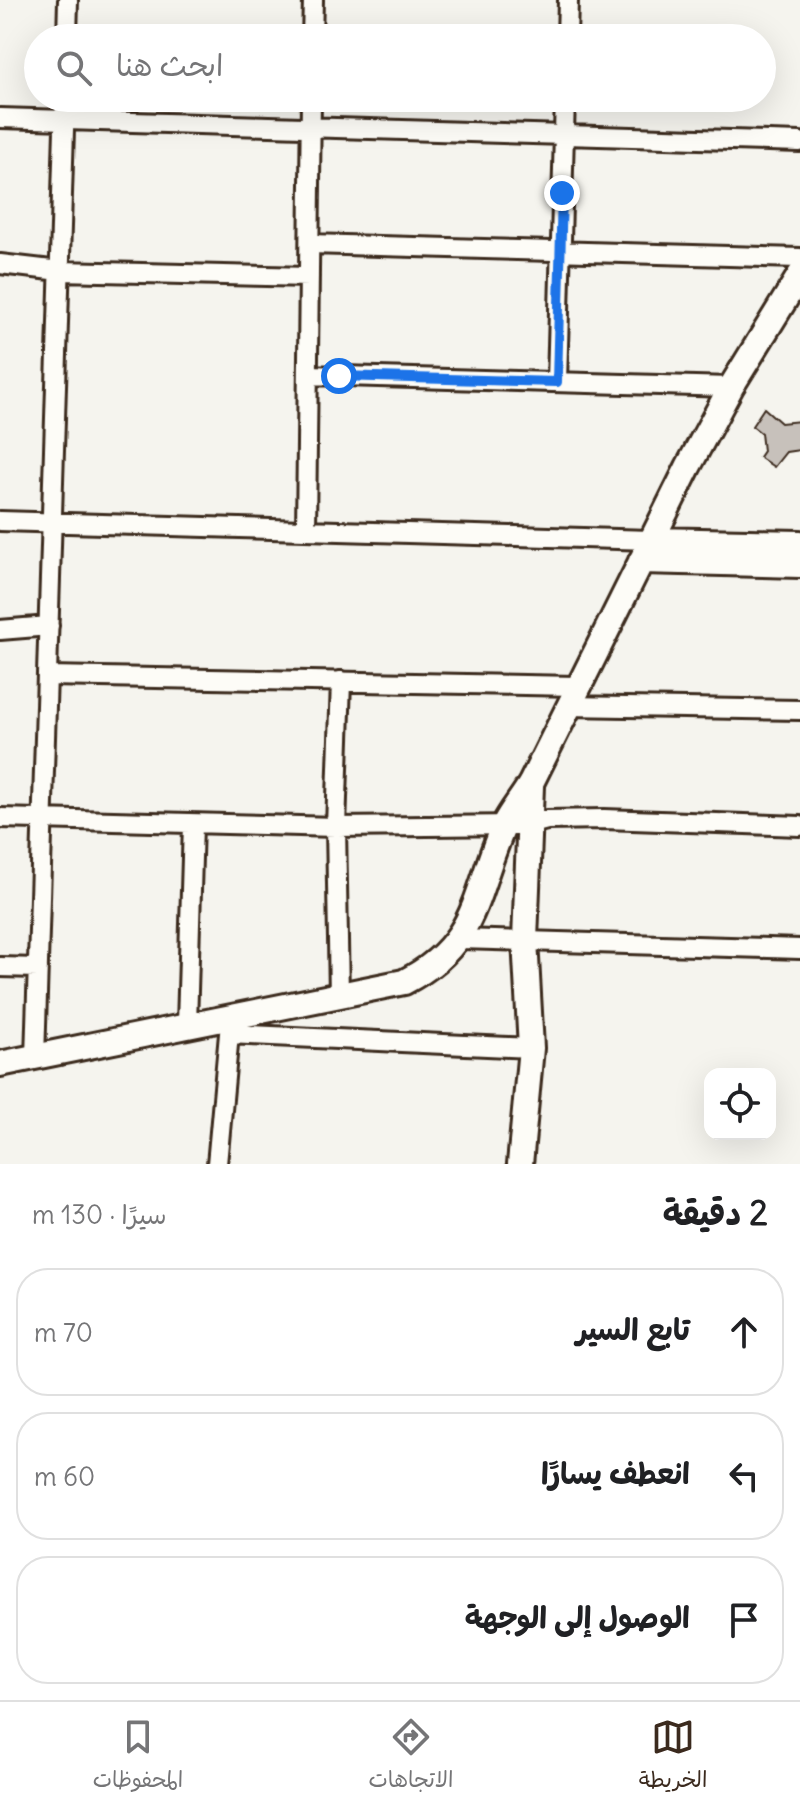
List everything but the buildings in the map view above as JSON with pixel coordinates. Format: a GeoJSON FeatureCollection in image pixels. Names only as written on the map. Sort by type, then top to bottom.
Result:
{"type":"FeatureCollection","features":[{"type":"Feature","properties":{"kind":"street"},"geometry":{"type":"LineString","coordinates":[[67,24],[68,0]]}},
{"type":"Feature","properties":{"kind":"street"},"geometry":{"type":"LineString","coordinates":[[312,24],[313,0]]}},
{"type":"Feature","properties":{"kind":"street"},"geometry":{"type":"LineString","coordinates":[[567,24],[568,0]]}},
{"type":"Feature","properties":{"kind":"street"},"geometry":{"type":"LineString","coordinates":[[35,1058],[65,112]]}},
{"type":"Feature","properties":{"kind":"street"},"geometry":{"type":"LineString","coordinates":[[306,530],[311,112]]}},
{"type":"Feature","properties":{"kind":"street"},"geometry":{"type":"LineString","coordinates":[[557,382],[565,112]]}},
{"type":"Feature","properties":{"kind":"street"},"geometry":{"type":"LineString","coordinates":[[0,118],[800,142]]}},
{"type":"Feature","properties":{"kind":"street"},"geometry":{"type":"LineString","coordinates":[[310,244],[800,258]]}},
{"type":"Feature","properties":{"kind":"street"},"geometry":{"type":"LineString","coordinates":[[0,264],[60,271],[309,277]]}},
{"type":"Feature","properties":{"kind":"street"},"geometry":{"type":"LineString","coordinates":[[230,1025],[404,982],[423,973],[460,939],[491,867],[516,825],[531,783],[572,696],[646,550],[731,387],[800,275]]}},
{"type":"Feature","properties":{"kind":"street"},"geometry":{"type":"LineString","coordinates":[[308,375],[731,387]]}},
{"type":"Feature","properties":{"kind":"street"},"geometry":{"type":"LineString","coordinates":[[0,521],[306,530],[646,550],[800,565]]}},
{"type":"Feature","properties":{"kind":"street"},"geometry":{"type":"LineString","coordinates":[[646,550],[800,543]]}},
{"type":"Feature","properties":{"kind":"street"},"geometry":{"type":"LineString","coordinates":[[0,630],[49,626]]}},
{"type":"Feature","properties":{"kind":"street"},"geometry":{"type":"LineString","coordinates":[[47,676],[341,681],[800,710]]}},
{"type":"Feature","properties":{"kind":"street"},"geometry":{"type":"LineString","coordinates":[[339,996],[336,827],[341,681]]}},
{"type":"Feature","properties":{"kind":"street"},"geometry":{"type":"LineString","coordinates":[[0,818],[336,827],[516,825],[547,820],[604,819],[800,826]]}},
{"type":"Feature","properties":{"kind":"street"},"geometry":{"type":"LineString","coordinates":[[187,1024],[193,824]]}},
{"type":"Feature","properties":{"kind":"street"},"geometry":{"type":"LineString","coordinates":[[516,825],[531,1048],[520,1164]]}},
{"type":"Feature","properties":{"kind":"street"},"geometry":{"type":"LineString","coordinates":[[460,939],[800,949]]}},
{"type":"Feature","properties":{"kind":"street"},"geometry":{"type":"LineString","coordinates":[[0,967],[38,968]]}},
{"type":"Feature","properties":{"kind":"street"},"geometry":{"type":"LineString","coordinates":[[0,1064],[187,1024],[531,1048]]}},
{"type":"Feature","properties":{"kind":"street"},"geometry":{"type":"LineString","coordinates":[[217,1164],[230,1025]]}},
{"type":"Feature","properties":{"kind":"route"},"geometry":{"type":"LineString","coordinates":[[339,376],[557,382],[562,193]]}}]}
